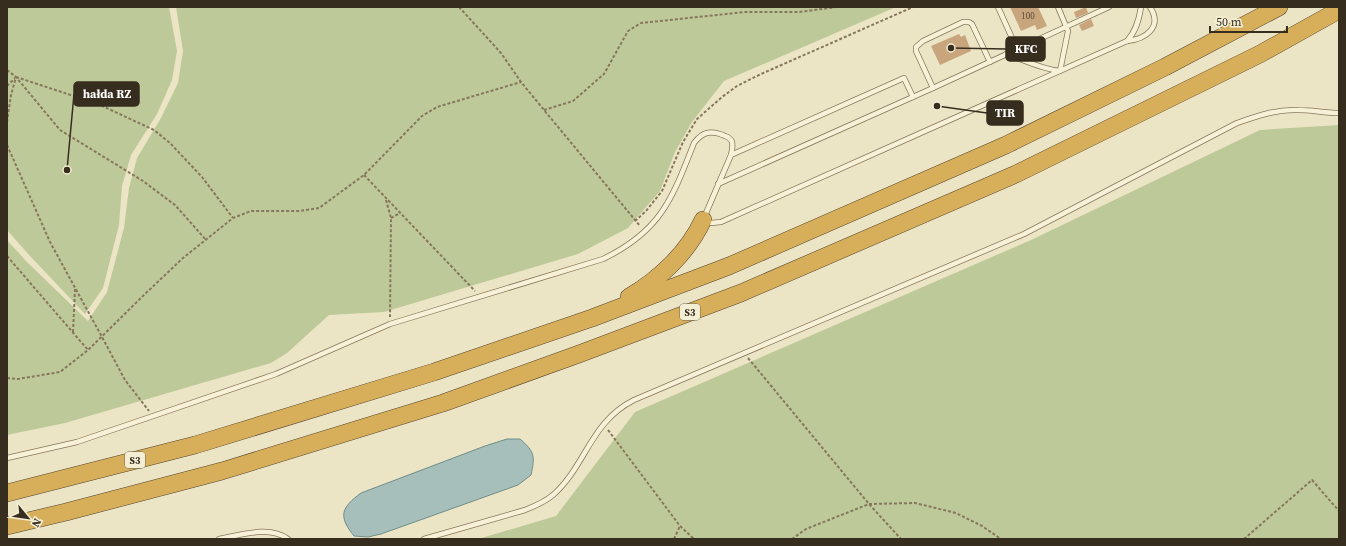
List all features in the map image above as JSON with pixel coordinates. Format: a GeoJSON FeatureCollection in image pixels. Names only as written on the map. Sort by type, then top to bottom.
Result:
{"type":"FeatureCollection","features":[{"type":"Feature","properties":{"kind":"highway","name":"S3"},"geometry":{"type":"LineString","coordinates":[[7,493],[195,445],[434,372],[592,318],[729,266],[1006,145],[1166,67],[1279,7]]}},
{"type":"Feature","properties":{"kind":"highway","name":"S3"},"geometry":{"type":"LineString","coordinates":[[7,526],[222,471],[443,403],[740,293],[1016,174],[1260,54],[1339,10]]}},
{"type":"Feature","properties":{"kind":"highway"},"geometry":{"type":"LineString","coordinates":[[592,318],[632,295],[663,271],[685,250],[704,220]]}},
{"type":"Feature","properties":{"kind":"lane"},"geometry":{"type":"LineString","coordinates":[[998,7],[1017,49]]}},
{"type":"Feature","properties":{"kind":"lane"},"geometry":{"type":"LineString","coordinates":[[1058,7],[1066,26],[1068,36],[1060,71]]}},
{"type":"Feature","properties":{"kind":"lane"},"geometry":{"type":"LineString","coordinates":[[718,184],[933,88],[1108,7]]}},
{"type":"Feature","properties":{"kind":"lane"},"geometry":{"type":"LineString","coordinates":[[1127,41],[1137,24],[1141,7]]}},
{"type":"Feature","properties":{"kind":"lane"},"geometry":{"type":"LineString","coordinates":[[7,458],[62,446],[153,416],[276,374],[390,324],[603,259],[626,247],[637,239],[653,223],[670,201],[694,143],[703,135],[712,132],[732,141],[731,155],[704,220],[716,223],[729,219],[1127,41],[1140,39],[1149,33],[1154,25],[1154,19],[1150,7]]}},
{"type":"Feature","properties":{"kind":"lane"},"geometry":{"type":"LineString","coordinates":[[933,88],[916,51],[916,47],[923,41],[963,22],[969,22],[972,24],[990,62]]}},
{"type":"Feature","properties":{"kind":"lane"},"geometry":{"type":"LineString","coordinates":[[1006,54],[1050,70],[1060,71]]}},
{"type":"Feature","properties":{"kind":"lane"},"geometry":{"type":"LineString","coordinates":[[731,155],[904,78],[913,97]]}},
{"type":"Feature","properties":{"kind":"lane"},"geometry":{"type":"LineString","coordinates":[[424,539],[525,510],[552,496],[564,483],[603,424],[620,407],[634,400],[1024,234],[1237,123],[1260,115],[1283,111],[1296,110],[1339,113]]}},
{"type":"Feature","properties":{"kind":"lane"},"geometry":{"type":"LineString","coordinates":[[219,539],[267,532],[278,534],[288,539]]}},
{"type":"Feature","properties":{"kind":"path"},"geometry":{"type":"LineString","coordinates":[[459,7],[501,53],[521,82],[636,221],[662,191],[683,142],[697,119],[722,97],[737,86],[761,74],[913,7]]}},
{"type":"Feature","properties":{"kind":"path"},"geometry":{"type":"LineString","coordinates":[[544,110],[573,101],[604,74],[628,31],[641,23],[745,12],[799,12],[837,7]]}},
{"type":"Feature","properties":{"kind":"path"},"geometry":{"type":"LineString","coordinates":[[7,70],[16,77],[60,130],[144,181],[175,205],[206,240]]}},
{"type":"Feature","properties":{"kind":"path"},"geometry":{"type":"LineString","coordinates":[[7,86],[16,77]]}},
{"type":"Feature","properties":{"kind":"path"},"geometry":{"type":"LineString","coordinates":[[7,122],[11,95],[16,77]]}},
{"type":"Feature","properties":{"kind":"path"},"geometry":{"type":"LineString","coordinates":[[16,77],[98,104],[154,130],[170,143],[202,177],[234,218]]}},
{"type":"Feature","properties":{"kind":"path"},"geometry":{"type":"LineString","coordinates":[[7,378],[18,379],[60,372],[88,350],[183,258],[234,218],[251,211],[299,211],[319,208],[364,175],[422,116],[437,107],[521,82]]}},
{"type":"Feature","properties":{"kind":"path"},"geometry":{"type":"LineString","coordinates":[[7,145],[50,242],[125,380],[153,416]]}},
{"type":"Feature","properties":{"kind":"path"},"geometry":{"type":"LineString","coordinates":[[364,175],[481,297]]}},
{"type":"Feature","properties":{"kind":"path"},"geometry":{"type":"LineString","coordinates":[[386,199],[391,218],[390,324]]}},
{"type":"Feature","properties":{"kind":"path"},"geometry":{"type":"LineString","coordinates":[[391,218],[401,213]]}},
{"type":"Feature","properties":{"kind":"path"},"geometry":{"type":"LineString","coordinates":[[7,256],[88,350]]}},
{"type":"Feature","properties":{"kind":"path"},"geometry":{"type":"LineString","coordinates":[[73,332],[75,288]]}},
{"type":"Feature","properties":{"kind":"path"},"geometry":{"type":"LineString","coordinates":[[744,353],[901,539]]}},
{"type":"Feature","properties":{"kind":"path"},"geometry":{"type":"LineString","coordinates":[[603,424],[680,526],[694,539]]}},
{"type":"Feature","properties":{"kind":"path"},"geometry":{"type":"LineString","coordinates":[[1244,539],[1312,480],[1339,511]]}},
{"type":"Feature","properties":{"kind":"path"},"geometry":{"type":"LineString","coordinates":[[792,539],[806,529],[870,504],[915,503],[956,513],[982,526],[1001,539]]}},
{"type":"Feature","properties":{"kind":"path"},"geometry":{"type":"LineString","coordinates":[[674,539],[680,526]]}},
{"type":"Feature","properties":{"kind":"green space"},"geometry":{"type":"Polygon","coordinates":[[[7,7],[169,7],[177,51],[172,80],[157,114],[131,155],[122,186],[119,225],[103,288],[85,314],[7,230],[7,7]]]}},
{"type":"Feature","properties":{"kind":"green space"},"geometry":{"type":"Polygon","coordinates":[[[176,7],[896,7],[724,81],[692,122],[675,152],[660,191],[628,228],[578,254],[384,312],[329,315],[287,353],[271,363],[65,423],[7,435],[7,240],[26,261],[88,321],[107,292],[124,228],[129,188],[137,158],[161,118],[178,83],[183,51],[176,7]]]}},
{"type":"Feature","properties":{"kind":"green space"},"geometry":{"type":"Polygon","coordinates":[[[1339,125],[1339,539],[478,539],[556,516],[635,412],[1031,240],[1260,130],[1339,125]]]}},
{"type":"Feature","properties":{"kind":"water"},"geometry":{"type":"Polygon","coordinates":[[[507,439],[520,439],[529,447],[533,455],[531,475],[518,485],[381,534],[368,537],[354,536],[349,529],[344,518],[344,513],[349,503],[361,493],[507,439]]]}},
{"type":"Feature","properties":{"kind":"building"},"geometry":{"type":"Polygon","coordinates":[[[1010,7],[1038,7],[1047,26],[1037,30],[1035,25],[1021,31],[1010,7]]]}},
{"type":"Feature","properties":{"kind":"building"},"geometry":{"type":"Polygon","coordinates":[[[1086,7],[1088,13],[1076,18],[1074,12],[1086,7]]]}},
{"type":"Feature","properties":{"kind":"building"},"geometry":{"type":"Polygon","coordinates":[[[1091,19],[1094,26],[1082,31],[1079,25],[1091,19]]]}},
{"type":"Feature","properties":{"kind":"building"},"geometry":{"type":"Polygon","coordinates":[[[959,34],[961,37],[965,35],[971,51],[940,65],[931,46],[959,34]]]}},
{"type":"Feature","properties":{"kind":"place","name":"KFC"},"geometry":{"type":"Point","coordinates":[951,48]}},
{"type":"Feature","properties":{"kind":"place","name":"TIR"},"geometry":{"type":"Point","coordinates":[937,106]}},
{"type":"Feature","properties":{"kind":"place","name":"hałda RZ"},"geometry":{"type":"Point","coordinates":[67,170]}}]}
